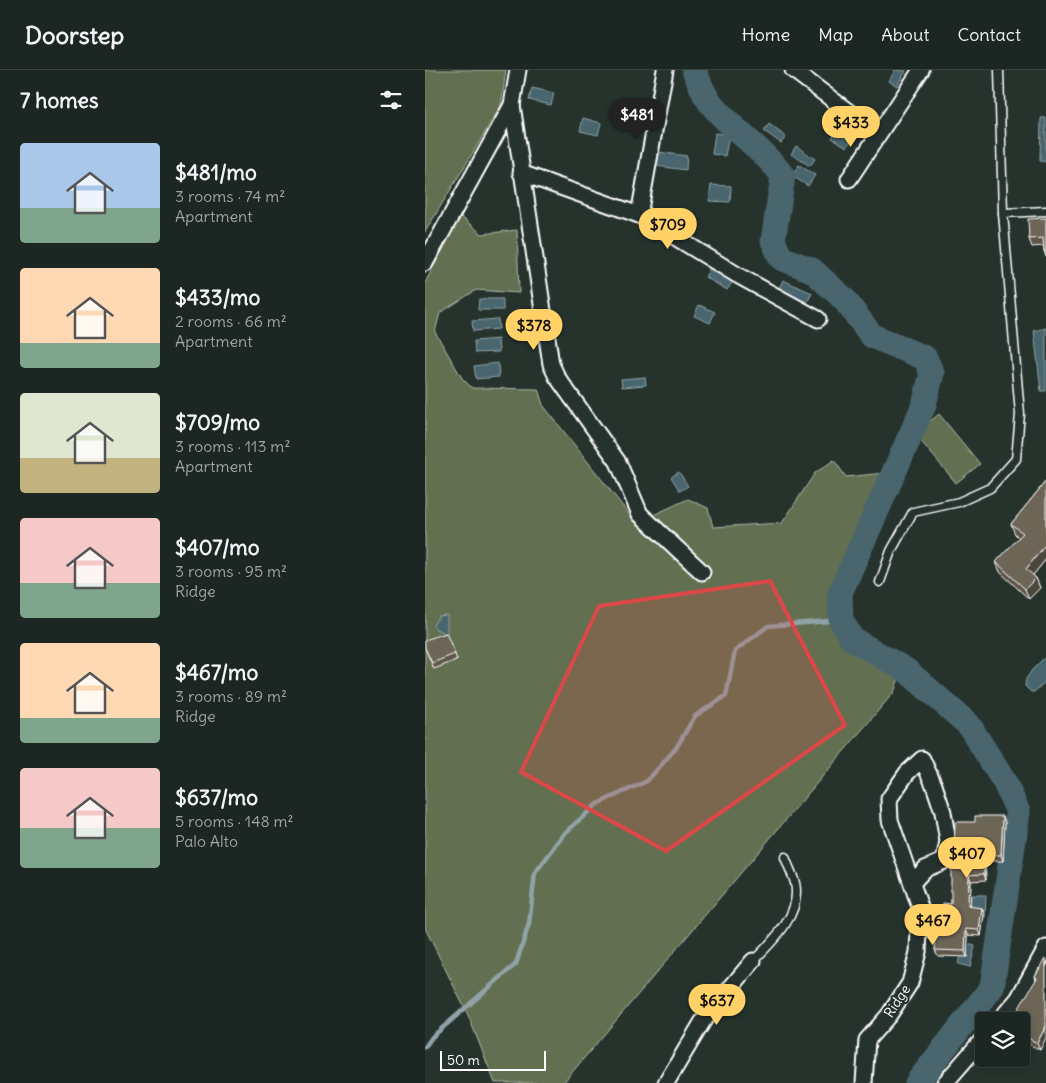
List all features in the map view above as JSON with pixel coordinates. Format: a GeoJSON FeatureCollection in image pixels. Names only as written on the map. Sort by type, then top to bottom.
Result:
{"type":"FeatureCollection","features":[{"type":"Feature","properties":{"kind":"street"},"geometry":{"type":"LineString","coordinates":[[518,70],[512,105],[551,364],[557,376],[618,462],[640,514],[702,572]]}},
{"type":"Feature","properties":{"kind":"street"},"geometry":{"type":"LineString","coordinates":[[639,215],[665,70]]}},
{"type":"Feature","properties":{"kind":"street"},"geometry":{"type":"LineString","coordinates":[[793,70],[878,134]]}},
{"type":"Feature","properties":{"kind":"street"},"geometry":{"type":"LineString","coordinates":[[849,179],[921,70]]}},
{"type":"Feature","properties":{"kind":"street"},"geometry":{"type":"LineString","coordinates":[[425,262],[512,105]]}},
{"type":"Feature","properties":{"kind":"street"},"geometry":{"type":"LineString","coordinates":[[521,173],[639,215],[739,276],[818,319]]}},
{"type":"Feature","properties":{"kind":"street","name":"Ridge"},"geometry":{"type":"LineString","coordinates":[[864,1083],[867,1040],[889,1015],[910,983],[918,952],[920,907],[913,882],[890,820],[889,799],[907,773],[921,759],[934,785],[949,842],[944,860],[925,869],[913,882]]}},
{"type":"Feature","properties":{"kind":"street"},"geometry":{"type":"LineString","coordinates":[[1007,1012],[1019,999],[1046,948]]}},
{"type":"Feature","properties":{"kind":"street"},"geometry":{"type":"LineString","coordinates":[[666,1083],[703,1021],[753,961]]}},
{"type":"Feature","properties":{"kind":"street"},"geometry":{"type":"LineString","coordinates":[[945,1083],[975,1048]]}},
{"type":"Feature","properties":{"kind":"lane"},"geometry":{"type":"LineString","coordinates":[[880,582],[891,551],[913,512],[959,502],[990,488],[1016,459],[1020,414],[1003,213],[999,70]]}},
{"type":"Feature","properties":{"kind":"lane"},"geometry":{"type":"LineString","coordinates":[[1003,213],[1046,211]]}},
{"type":"Feature","properties":{"kind":"lane"},"geometry":{"type":"LineString","coordinates":[[753,961],[789,919],[794,904],[795,884],[785,857]]}},
{"type":"Feature","properties":{"kind":"highlighted area"},"geometry":{"type":"Polygon","coordinates":[[[770,581],[845,725],[666,851],[521,772],[599,606],[770,581]]]}},
{"type":"Feature","properties":{"kind":"green space"},"geometry":{"type":"Polygon","coordinates":[[[425,70],[506,70],[501,106],[425,232],[425,70]]]}},
{"type":"Feature","properties":{"kind":"green space"},"geometry":{"type":"Polygon","coordinates":[[[460,216],[482,234],[517,230],[519,293],[476,290],[440,313],[435,332],[462,378],[472,388],[538,389],[543,405],[636,523],[688,499],[708,508],[713,527],[782,523],[815,473],[834,460],[846,477],[894,472],[840,593],[841,620],[852,640],[899,678],[894,692],[563,1083],[495,1083],[468,1015],[425,928],[425,283],[460,216]]]}},
{"type":"Feature","properties":{"kind":"green space"},"geometry":{"type":"Polygon","coordinates":[[[939,414],[980,464],[956,483],[915,434],[939,414]]]}},
{"type":"Feature","properties":{"kind":"water"},"geometry":{"type":"Polygon","coordinates":[[[895,70],[906,71],[897,86],[889,81],[895,70]]]}},
{"type":"Feature","properties":{"kind":"water"},"geometry":{"type":"Polygon","coordinates":[[[532,88],[554,93],[551,105],[529,100],[532,88]]]}},
{"type":"Feature","properties":{"kind":"water"},"geometry":{"type":"Polygon","coordinates":[[[583,118],[601,123],[598,135],[580,131],[583,118]]]}},
{"type":"Feature","properties":{"kind":"water"},"geometry":{"type":"Polygon","coordinates":[[[1041,118],[1046,118],[1046,162],[1040,161],[1041,118]]]}},
{"type":"Feature","properties":{"kind":"water"},"geometry":{"type":"Polygon","coordinates":[[[839,119],[857,130],[847,147],[832,138],[837,129],[835,126],[839,119]]]}},
{"type":"Feature","properties":{"kind":"water"},"geometry":{"type":"Polygon","coordinates":[[[769,124],[786,137],[781,143],[764,131],[769,124]]]}},
{"type":"Feature","properties":{"kind":"water"},"geometry":{"type":"Polygon","coordinates":[[[715,133],[729,135],[725,156],[712,154],[715,133]]]}},
{"type":"Feature","properties":{"kind":"water"},"geometry":{"type":"Polygon","coordinates":[[[796,146],[815,159],[810,166],[791,154],[796,146]]]}},
{"type":"Feature","properties":{"kind":"water"},"geometry":{"type":"Polygon","coordinates":[[[658,152],[687,156],[686,170],[656,166],[658,152]]]}},
{"type":"Feature","properties":{"kind":"water"},"geometry":{"type":"Polygon","coordinates":[[[799,165],[815,175],[808,186],[792,176],[799,165]]]}},
{"type":"Feature","properties":{"kind":"water"},"geometry":{"type":"Polygon","coordinates":[[[711,185],[731,186],[730,202],[709,201],[711,185]]]}},
{"type":"Feature","properties":{"kind":"water"},"geometry":{"type":"Polygon","coordinates":[[[710,268],[733,281],[727,290],[705,277],[710,268]]]}},
{"type":"Feature","properties":{"kind":"water"},"geometry":{"type":"Polygon","coordinates":[[[783,280],[812,293],[806,305],[777,292],[783,280]]]}},
{"type":"Feature","properties":{"kind":"water"},"geometry":{"type":"Polygon","coordinates":[[[479,299],[503,299],[503,310],[478,310],[479,299]]]}},
{"type":"Feature","properties":{"kind":"water"},"geometry":{"type":"Polygon","coordinates":[[[699,305],[715,312],[710,323],[694,316],[699,305]]]}},
{"type":"Feature","properties":{"kind":"water"},"geometry":{"type":"Polygon","coordinates":[[[498,319],[499,329],[473,331],[472,321],[498,319]]]}},
{"type":"Feature","properties":{"kind":"water"},"geometry":{"type":"Polygon","coordinates":[[[1046,328],[1046,391],[1041,391],[1034,331],[1046,328]]]}},
{"type":"Feature","properties":{"kind":"water"},"geometry":{"type":"Polygon","coordinates":[[[498,339],[499,352],[475,353],[474,341],[498,339]]]}},
{"type":"Feature","properties":{"kind":"water"},"geometry":{"type":"Polygon","coordinates":[[[498,363],[499,377],[476,379],[474,366],[498,363]]]}},
{"type":"Feature","properties":{"kind":"water"},"geometry":{"type":"Polygon","coordinates":[[[645,377],[646,385],[622,387],[621,379],[645,377]]]}},
{"type":"Feature","properties":{"kind":"water"},"geometry":{"type":"Polygon","coordinates":[[[679,472],[688,486],[680,491],[671,477],[679,472]]]}},
{"type":"Feature","properties":{"kind":"water"},"geometry":{"type":"Polygon","coordinates":[[[447,615],[447,634],[436,629],[433,625],[439,616],[447,615]]]}},
{"type":"Feature","properties":{"kind":"water"},"geometry":{"type":"Polygon","coordinates":[[[1046,656],[1046,681],[1034,692],[1031,692],[1025,686],[1026,679],[1046,656]]]}},
{"type":"Feature","properties":{"kind":"water"},"geometry":{"type":"Polygon","coordinates":[[[971,895],[986,895],[985,917],[970,917],[971,895]]]}},
{"type":"Feature","properties":{"kind":"water"},"geometry":{"type":"Polygon","coordinates":[[[963,943],[975,946],[970,967],[958,964],[963,943]]]}},
{"type":"Feature","properties":{"kind":"building"},"geometry":{"type":"Polygon","coordinates":[[[1046,218],[1046,251],[1044,251],[1043,238],[1029,239],[1028,219],[1046,218]]]}},
{"type":"Feature","properties":{"kind":"building"},"geometry":{"type":"Polygon","coordinates":[[[1046,481],[1046,544],[1026,569],[1036,578],[1025,589],[996,562],[1023,533],[1011,524],[1046,481]]]}},
{"type":"Feature","properties":{"kind":"building"},"geometry":{"type":"Polygon","coordinates":[[[446,633],[455,654],[432,663],[425,648],[425,640],[446,633]]]}},
{"type":"Feature","properties":{"kind":"building"},"geometry":{"type":"Polygon","coordinates":[[[975,816],[1003,816],[1001,855],[983,855],[984,874],[969,875],[968,906],[982,908],[979,930],[966,929],[965,951],[935,950],[936,928],[939,928],[943,903],[951,904],[951,858],[954,857],[955,822],[975,822],[975,816]]]}},
{"type":"Feature","properties":{"kind":"building"},"geometry":{"type":"Polygon","coordinates":[[[1046,958],[1046,1026],[1037,1043],[1030,1039],[1030,1012],[1016,1012],[1037,978],[1035,976],[1046,958]]]}},
{"type":"Feature","properties":{"kind":"waterway"},"geometry":{"type":"LineString","coordinates":[[694,70],[705,95],[715,109],[765,156],[783,176],[773,241],[781,258],[812,270],[844,299],[872,336],[925,358],[932,373],[924,405],[840,593],[841,620],[852,639],[906,670],[969,725],[1005,783],[1018,812],[992,987],[917,1083]]}},
{"type":"Feature","properties":{"kind":"waterway"},"geometry":{"type":"LineString","coordinates":[[425,1047],[432,1037],[516,964],[529,924],[535,873],[565,833],[597,804],[647,781],[676,748],[695,716],[726,696],[735,651],[768,626],[841,620]]}}]}
